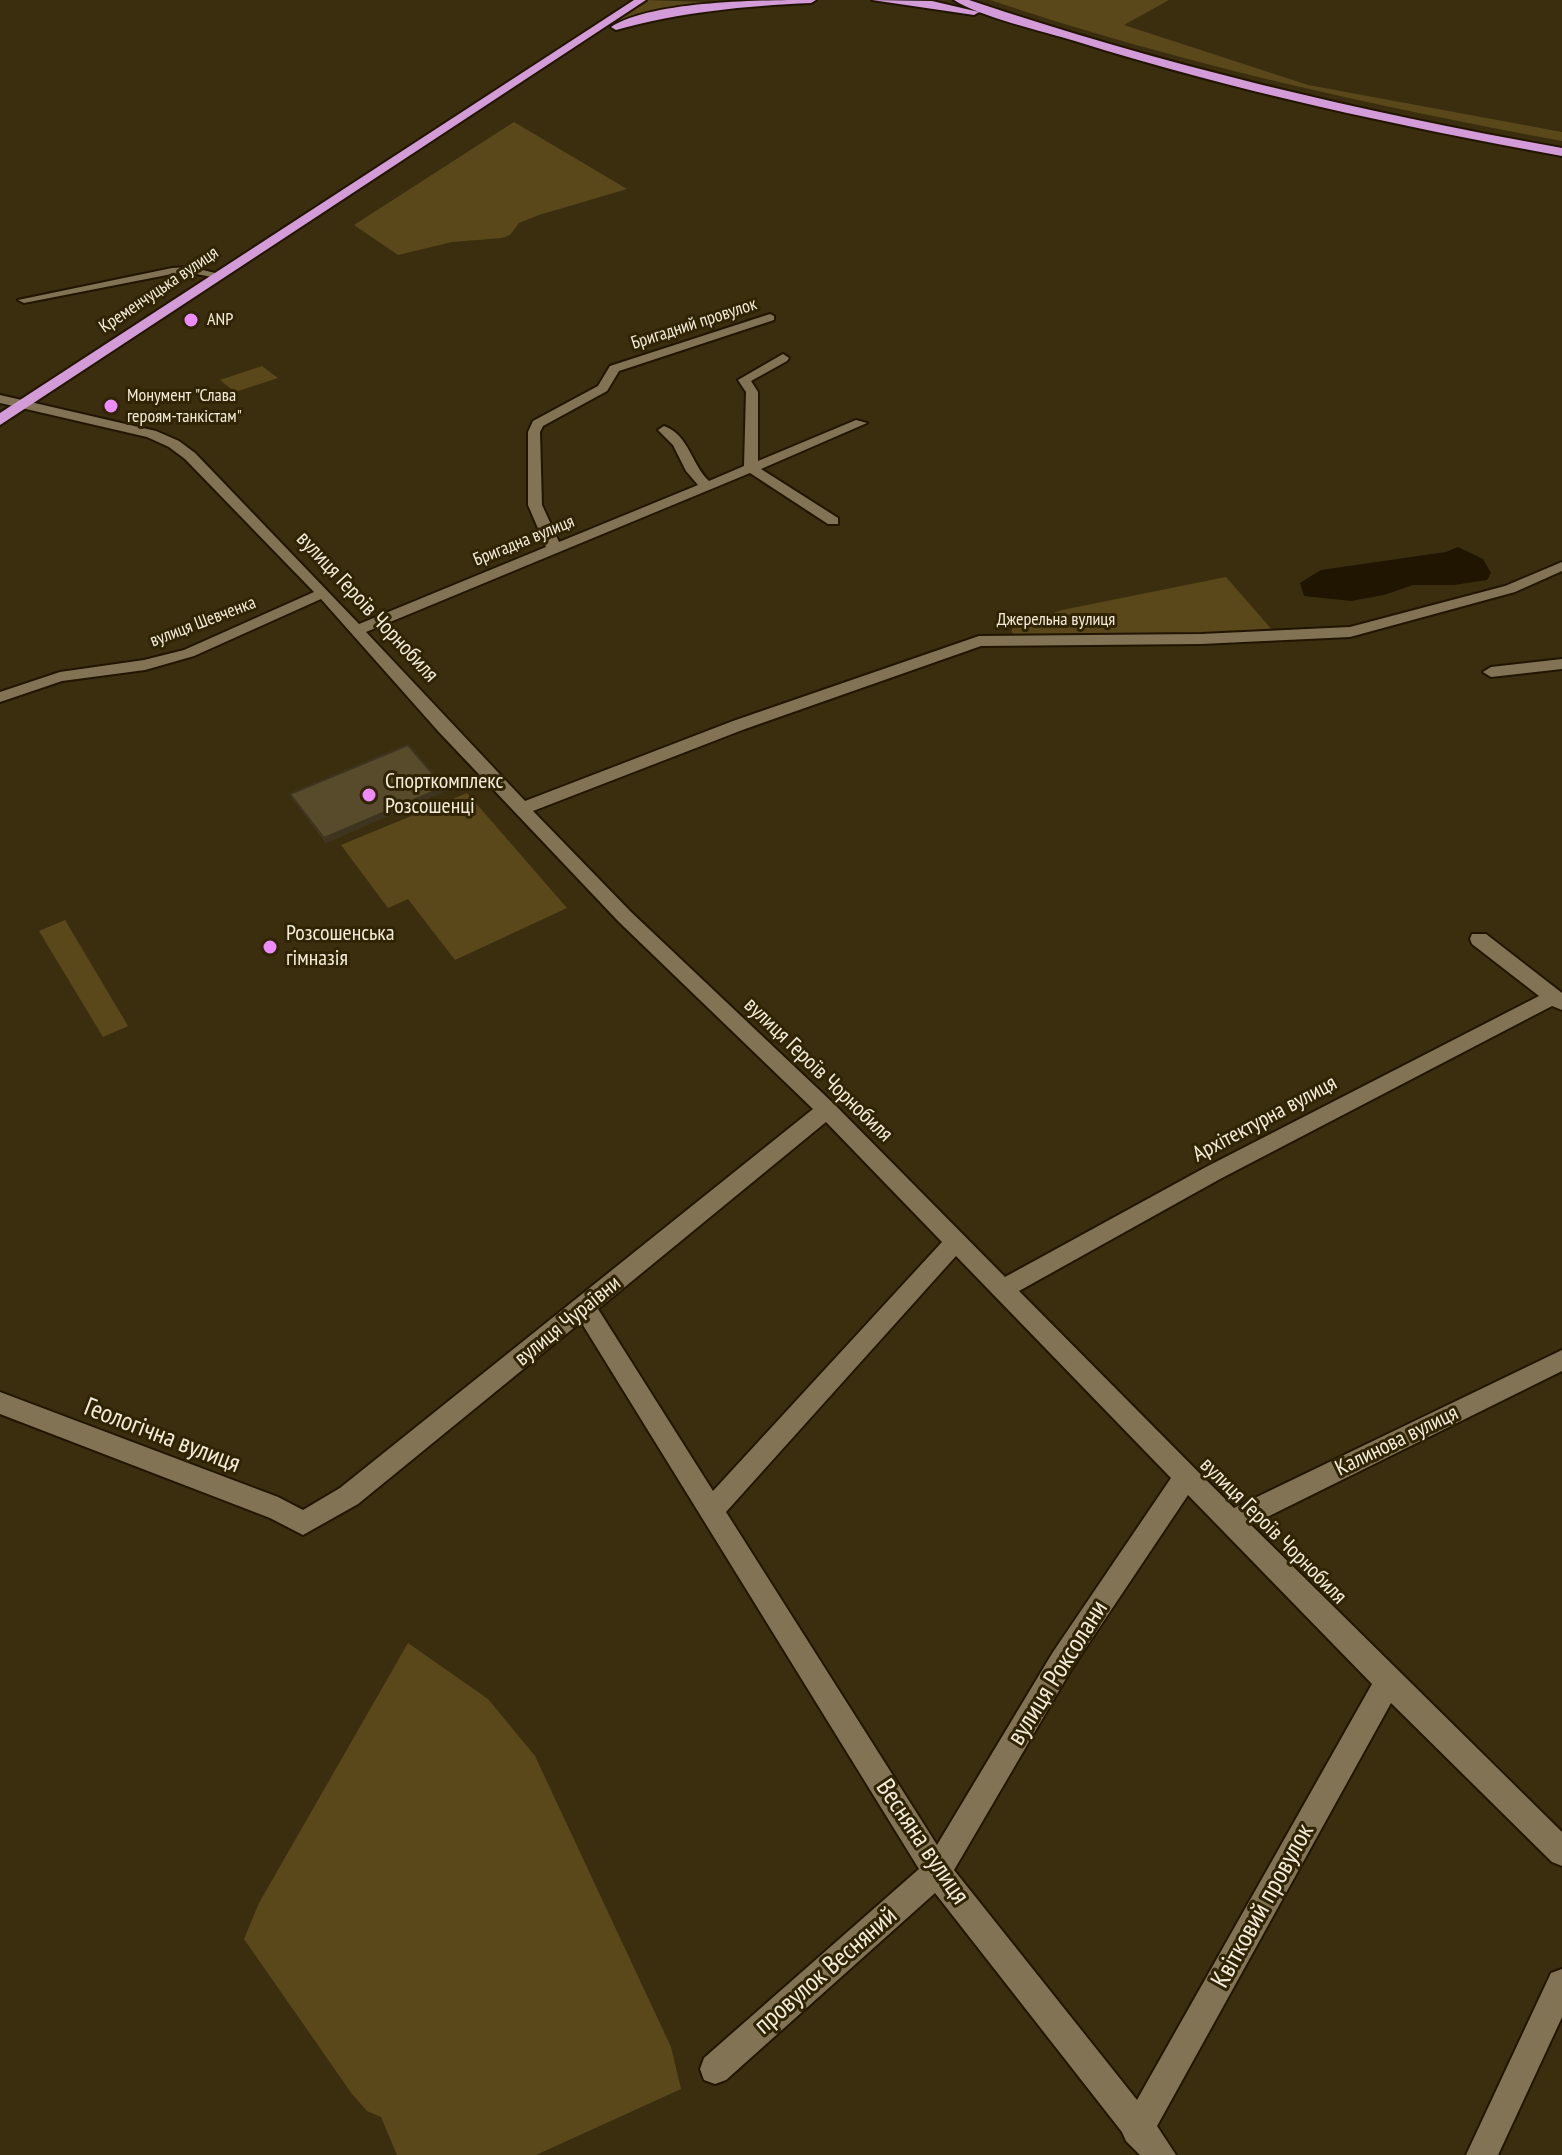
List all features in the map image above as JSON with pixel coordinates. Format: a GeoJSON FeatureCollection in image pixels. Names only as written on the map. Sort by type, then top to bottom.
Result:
{"type":"FeatureCollection","features":[{"type":"Feature","properties":{"kind":"highway"},"geometry":{"type":"LineString","coordinates":[[342,195],[395,152],[620,0]]}},
{"type":"Feature","properties":{"kind":"highway"},"geometry":{"type":"LineString","coordinates":[[342,195],[641,0]]}},
{"type":"Feature","properties":{"kind":"highway"},"geometry":{"type":"LineString","coordinates":[[699,0],[742,0]]}},
{"type":"Feature","properties":{"kind":"highway"},"geometry":{"type":"LineString","coordinates":[[577,42],[673,11],[811,0]]}},
{"type":"Feature","properties":{"kind":"highway"},"geometry":{"type":"LineString","coordinates":[[877,0],[932,4],[1033,26]]}},
{"type":"Feature","properties":{"kind":"highway"},"geometry":{"type":"LineString","coordinates":[[959,0],[1033,26],[1161,64],[1274,92],[1562,149]]}},
{"type":"Feature","properties":{"kind":"highway"},"geometry":{"type":"LineString","coordinates":[[979,0],[1133,49],[1222,73],[1562,149]]}},
{"type":"Feature","properties":{"kind":"highway","name":"Кременчуцька вулиця"},"geometry":{"type":"LineString","coordinates":[[0,420],[342,195]]}},
{"type":"Feature","properties":{"kind":"street"},"geometry":{"type":"LineString","coordinates":[[24,300],[172,271],[191,270],[217,275]]}},
{"type":"Feature","properties":{"kind":"street","name":"Бригадний провулок"},"geometry":{"type":"LineString","coordinates":[[554,548],[535,505],[534,432],[538,424],[603,388],[614,369],[770,318]]}},
{"type":"Feature","properties":{"kind":"street"},"geometry":{"type":"LineString","coordinates":[[783,358],[744,380],[752,392],[751,468],[833,521]]}},
{"type":"Feature","properties":{"kind":"street","name":"вулиця Героїв Чорнобиля"},"geometry":{"type":"LineString","coordinates":[[0,399],[151,434],[174,444],[203,469],[625,917],[827,1110],[1388,1682],[1562,1852]]}},
{"type":"Feature","properties":{"kind":"street","name":"Бригадна вулиця"},"geometry":{"type":"LineString","coordinates":[[357,630],[861,423]]}},
{"type":"Feature","properties":{"kind":"street"},"geometry":{"type":"LineString","coordinates":[[664,430],[679,440],[689,470],[707,486]]}},
{"type":"Feature","properties":{"kind":"street","name":"Джерельна вулиця"},"geometry":{"type":"LineString","coordinates":[[521,809],[739,725],[979,641],[1215,639],[1350,632],[1510,589],[1562,566]]}},
{"type":"Feature","properties":{"kind":"street","name":"вулиця Шевченка"},"geometry":{"type":"LineString","coordinates":[[0,697],[60,677],[145,665],[189,653],[323,593]]}},
{"type":"Feature","properties":{"kind":"street"},"geometry":{"type":"LineString","coordinates":[[1491,672],[1562,664]]}},
{"type":"Feature","properties":{"kind":"street"},"geometry":{"type":"LineString","coordinates":[[1479,939],[1558,1000]]}},
{"type":"Feature","properties":{"kind":"street","name":"Архітектурна вулиця"},"geometry":{"type":"LineString","coordinates":[[1003,1289],[1213,1173],[1558,1000]]}},
{"type":"Feature","properties":{"kind":"street","name":"вулиця Чураївни"},"geometry":{"type":"LineString","coordinates":[[303,1523],[349,1496],[827,1110]]}},
{"type":"Feature","properties":{"kind":"street"},"geometry":{"type":"LineString","coordinates":[[712,1509],[955,1243]]}},
{"type":"Feature","properties":{"kind":"street","name":"Весняна вулиця"},"geometry":{"type":"LineString","coordinates":[[585,1308],[937,1872],[1137,2130],[1160,2155]]}},
{"type":"Feature","properties":{"kind":"street","name":"Калинова вулиця"},"geometry":{"type":"LineString","coordinates":[[1232,1522],[1562,1360]]}},
{"type":"Feature","properties":{"kind":"street","name":"Геологічна вулиця"},"geometry":{"type":"LineString","coordinates":[[0,1403],[278,1509],[303,1523]]}},
{"type":"Feature","properties":{"kind":"street","name":"вулиця Роксолани"},"geometry":{"type":"LineString","coordinates":[[937,1872],[1062,1661],[1186,1477]]}},
{"type":"Feature","properties":{"kind":"street","name":"Квітковий провулок"},"geometry":{"type":"LineString","coordinates":[[1137,2130],[1388,1682]]}},
{"type":"Feature","properties":{"kind":"street","name":"провулок Весняний"},"geometry":{"type":"LineString","coordinates":[[715,2069],[937,1872]]}},
{"type":"Feature","properties":{"kind":"street"},"geometry":{"type":"LineString","coordinates":[[1482,2155],[1548,2008],[1562,1984]]}},
{"type":"Feature","properties":{"kind":"shaded area"},"geometry":{"type":"Polygon","coordinates":[[[647,0],[727,3],[624,21],[605,28],[647,0]]]}},
{"type":"Feature","properties":{"kind":"shaded area"},"geometry":{"type":"Polygon","coordinates":[[[990,0],[1169,0],[1124,25],[1308,85],[1562,132],[1562,141],[1274,81],[1131,44],[990,0]]]}},
{"type":"Feature","properties":{"kind":"shaded area"},"geometry":{"type":"Polygon","coordinates":[[[514,122],[627,189],[539,215],[519,223],[510,235],[502,238],[452,242],[398,255],[354,225],[514,122]]]}},
{"type":"Feature","properties":{"kind":"shaded area"},"geometry":{"type":"Polygon","coordinates":[[[262,366],[278,378],[235,392],[220,380],[262,366]]]}},
{"type":"Feature","properties":{"kind":"shaded area"},"geometry":{"type":"Polygon","coordinates":[[[1458,547],[1483,559],[1491,573],[1487,580],[1454,585],[1413,585],[1384,595],[1351,601],[1304,596],[1300,583],[1321,570],[1446,552],[1458,547]]]}},
{"type":"Feature","properties":{"kind":"shaded area"},"geometry":{"type":"Polygon","coordinates":[[[1226,577],[1273,631],[1248,635],[1038,636],[1011,632],[1013,627],[1062,610],[1226,577]]]}},
{"type":"Feature","properties":{"kind":"shaded area"},"geometry":{"type":"Polygon","coordinates":[[[467,793],[567,908],[455,960],[408,899],[388,908],[341,845],[467,793]]]}},
{"type":"Feature","properties":{"kind":"shaded area"},"geometry":{"type":"Polygon","coordinates":[[[65,920],[128,1026],[103,1037],[39,931],[65,920]]]}},
{"type":"Feature","properties":{"kind":"shaded area"},"geometry":{"type":"Polygon","coordinates":[[[408,1643],[488,1699],[535,1756],[671,2047],[681,2089],[536,2155],[397,2155],[381,2117],[367,2111],[352,2094],[244,1939],[259,1903],[408,1643]]]}},
{"type":"Feature","properties":{"kind":"building","name":"Спорткомплекс Розсошенці"},"geometry":{"type":"Polygon","coordinates":[[[408,745],[444,787],[324,838],[290,794],[408,745]]]}},
{"type":"Feature","properties":{"kind":"place","name":"ANP"},"geometry":{"type":"Point","coordinates":[191,320]}},
{"type":"Feature","properties":{"kind":"place","name":"Монумент \"Слава героям-танкістам\""},"geometry":{"type":"Point","coordinates":[111,406]}},
{"type":"Feature","properties":{"kind":"place","name":"Спорткомплекс Розсошенці"},"geometry":{"type":"Point","coordinates":[369,795]}},
{"type":"Feature","properties":{"kind":"place","name":"Розсошенська гімназія"},"geometry":{"type":"Point","coordinates":[270,947]}}]}
